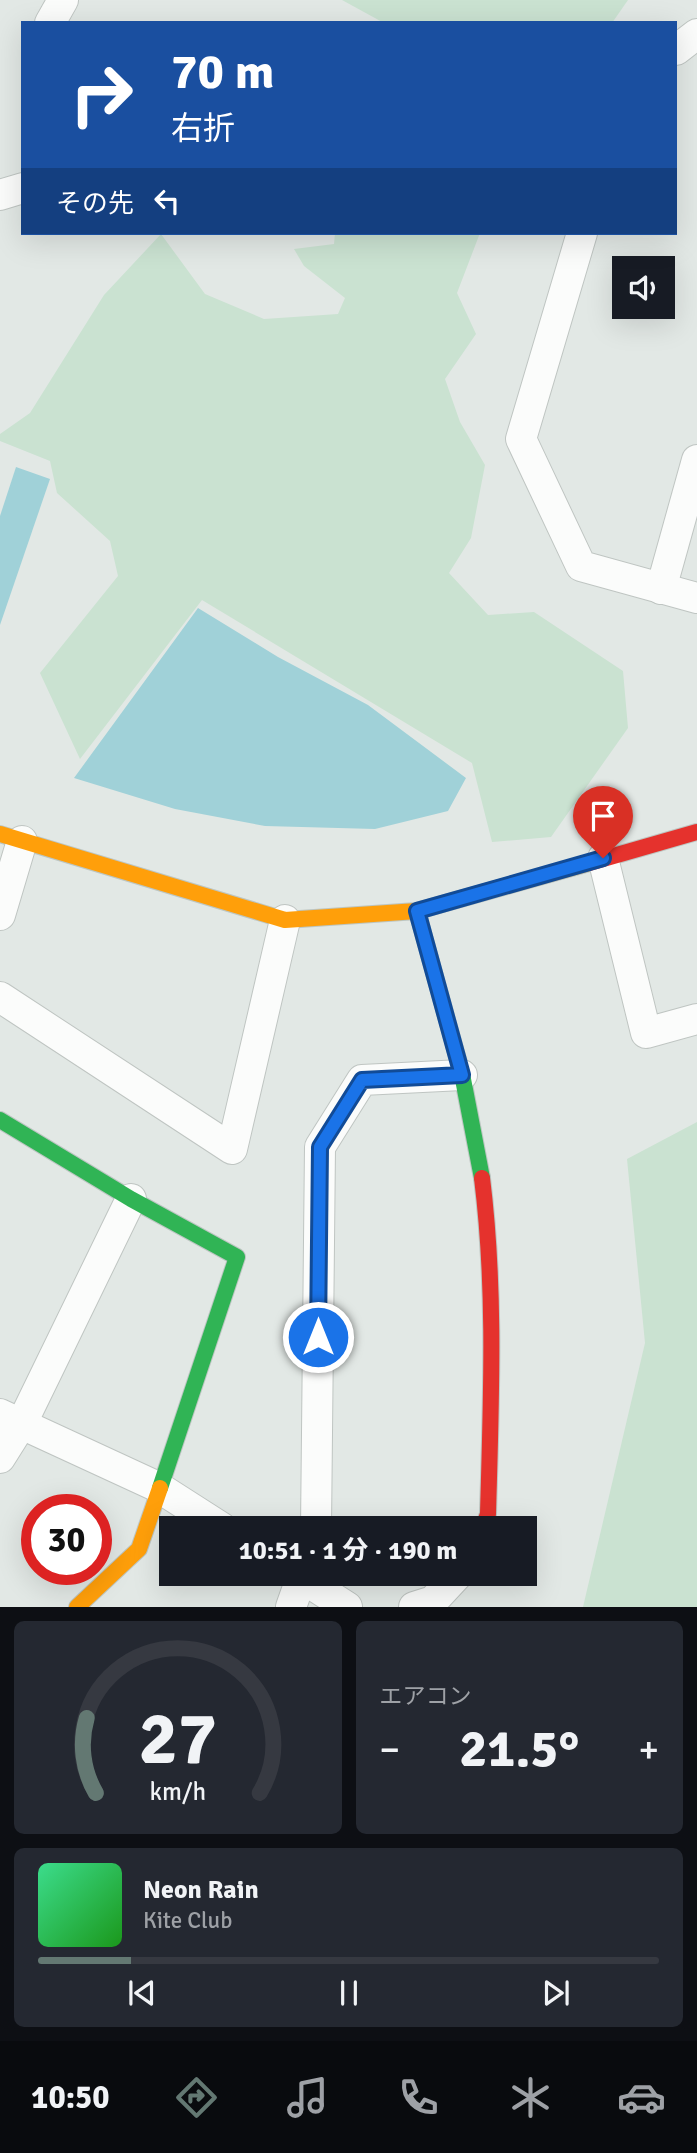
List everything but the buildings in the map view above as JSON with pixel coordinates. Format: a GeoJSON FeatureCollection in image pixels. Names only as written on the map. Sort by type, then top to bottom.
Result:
{"type":"FeatureCollection","features":[{"type":"Feature","properties":{"kind":"street"},"geometry":{"type":"LineString","coordinates":[[51,21],[62,0]]}},
{"type":"Feature","properties":{"kind":"street"},"geometry":{"type":"LineString","coordinates":[[677,49],[697,34]]}},
{"type":"Feature","properties":{"kind":"street"},"geometry":{"type":"LineString","coordinates":[[0,195],[21,189]]}},
{"type":"Feature","properties":{"kind":"street"},"geometry":{"type":"LineString","coordinates":[[581,235],[522,439],[581,566],[697,598]]}},
{"type":"Feature","properties":{"kind":"street"},"geometry":{"type":"LineString","coordinates":[[661,589],[697,460]]}},
{"type":"Feature","properties":{"kind":"street"},"geometry":{"type":"LineString","coordinates":[[0,915],[11,838],[285,920],[417,911],[697,832]]}},
{"type":"Feature","properties":{"kind":"street"},"geometry":{"type":"LineString","coordinates":[[603,858],[646,1033],[697,1019]]}},
{"type":"Feature","properties":{"kind":"street"},"geometry":{"type":"LineString","coordinates":[[417,911],[462,1075],[482,1174],[492,1324],[487,1516]]}},
{"type":"Feature","properties":{"kind":"street"},"geometry":{"type":"LineString","coordinates":[[0,997],[232,1149],[285,920]]}},
{"type":"Feature","properties":{"kind":"street"},"geometry":{"type":"LineString","coordinates":[[316,1516],[320,1147],[362,1080],[462,1075]]}},
{"type":"Feature","properties":{"kind":"street"},"geometry":{"type":"LineString","coordinates":[[1,1125],[237,1257],[139,1549],[78,1607]]}},
{"type":"Feature","properties":{"kind":"street"},"geometry":{"type":"LineString","coordinates":[[0,1458],[11,1418],[131,1199]]}},
{"type":"Feature","properties":{"kind":"street"},"geometry":{"type":"LineString","coordinates":[[11,1418],[158,1487],[203,1516]]}},
{"type":"Feature","properties":{"kind":"street"},"geometry":{"type":"LineString","coordinates":[[291,1607],[296,1586]]}},
{"type":"Feature","properties":{"kind":"street"},"geometry":{"type":"LineString","coordinates":[[316,1586],[347,1607]]}},
{"type":"Feature","properties":{"kind":"street"},"geometry":{"type":"LineString","coordinates":[[414,1607],[433,1601],[447,1586]]}},
{"type":"Feature","properties":{"kind":"green space"},"geometry":{"type":"Polygon","coordinates":[[[342,0],[628,0],[613,21],[380,21],[342,0]]]}},
{"type":"Feature","properties":{"kind":"green space"},"geometry":{"type":"Polygon","coordinates":[[[160,235],[205,294],[264,319],[338,314],[345,298],[304,266],[294,249],[334,244],[335,235],[479,235],[457,293],[476,334],[445,379],[460,422],[485,465],[471,538],[449,573],[488,615],[534,612],[623,671],[628,728],[551,837],[492,842],[472,763],[202,600],[80,759],[40,673],[118,576],[110,541],[57,493],[50,461],[0,441],[0,434],[30,413],[104,295],[160,235]]]}},
{"type":"Feature","properties":{"kind":"green space"},"geometry":{"type":"Polygon","coordinates":[[[697,1122],[697,1607],[583,1607],[645,1343],[627,1159],[697,1122]]]}},
{"type":"Feature","properties":{"kind":"water"},"geometry":{"type":"Polygon","coordinates":[[[16,467],[50,479],[0,625],[0,516],[16,467]]]}},
{"type":"Feature","properties":{"kind":"water"},"geometry":{"type":"Polygon","coordinates":[[[198,608],[278,657],[368,705],[466,778],[448,811],[375,829],[265,826],[175,809],[74,778],[198,608]]]}},
{"type":"Feature","properties":{"kind":"traffic: fast"},"geometry":{"type":"LineString","coordinates":[[417,911],[462,1074],[482,1178]]}},
{"type":"Feature","properties":{"kind":"traffic: fast"},"geometry":{"type":"LineString","coordinates":[[0,1120],[131,1199],[237,1257],[160,1488]]}},
{"type":"Feature","properties":{"kind":"traffic: slow"},"geometry":{"type":"LineString","coordinates":[[0,834],[285,920],[417,911],[589,863]]}},
{"type":"Feature","properties":{"kind":"traffic: slow"},"geometry":{"type":"LineString","coordinates":[[77,1607],[139,1549],[160,1488]]}},
{"type":"Feature","properties":{"kind":"traffic: jam"},"geometry":{"type":"LineString","coordinates":[[589,863],[697,832]]}},
{"type":"Feature","properties":{"kind":"traffic: jam"},"geometry":{"type":"LineString","coordinates":[[482,1178],[489,1262],[491,1346],[487,1516]]}},
{"type":"Feature","properties":{"kind":"route"},"geometry":{"type":"LineString","coordinates":[[318,1337],[320,1147],[362,1080],[462,1075],[417,911],[603,858]]}}]}
